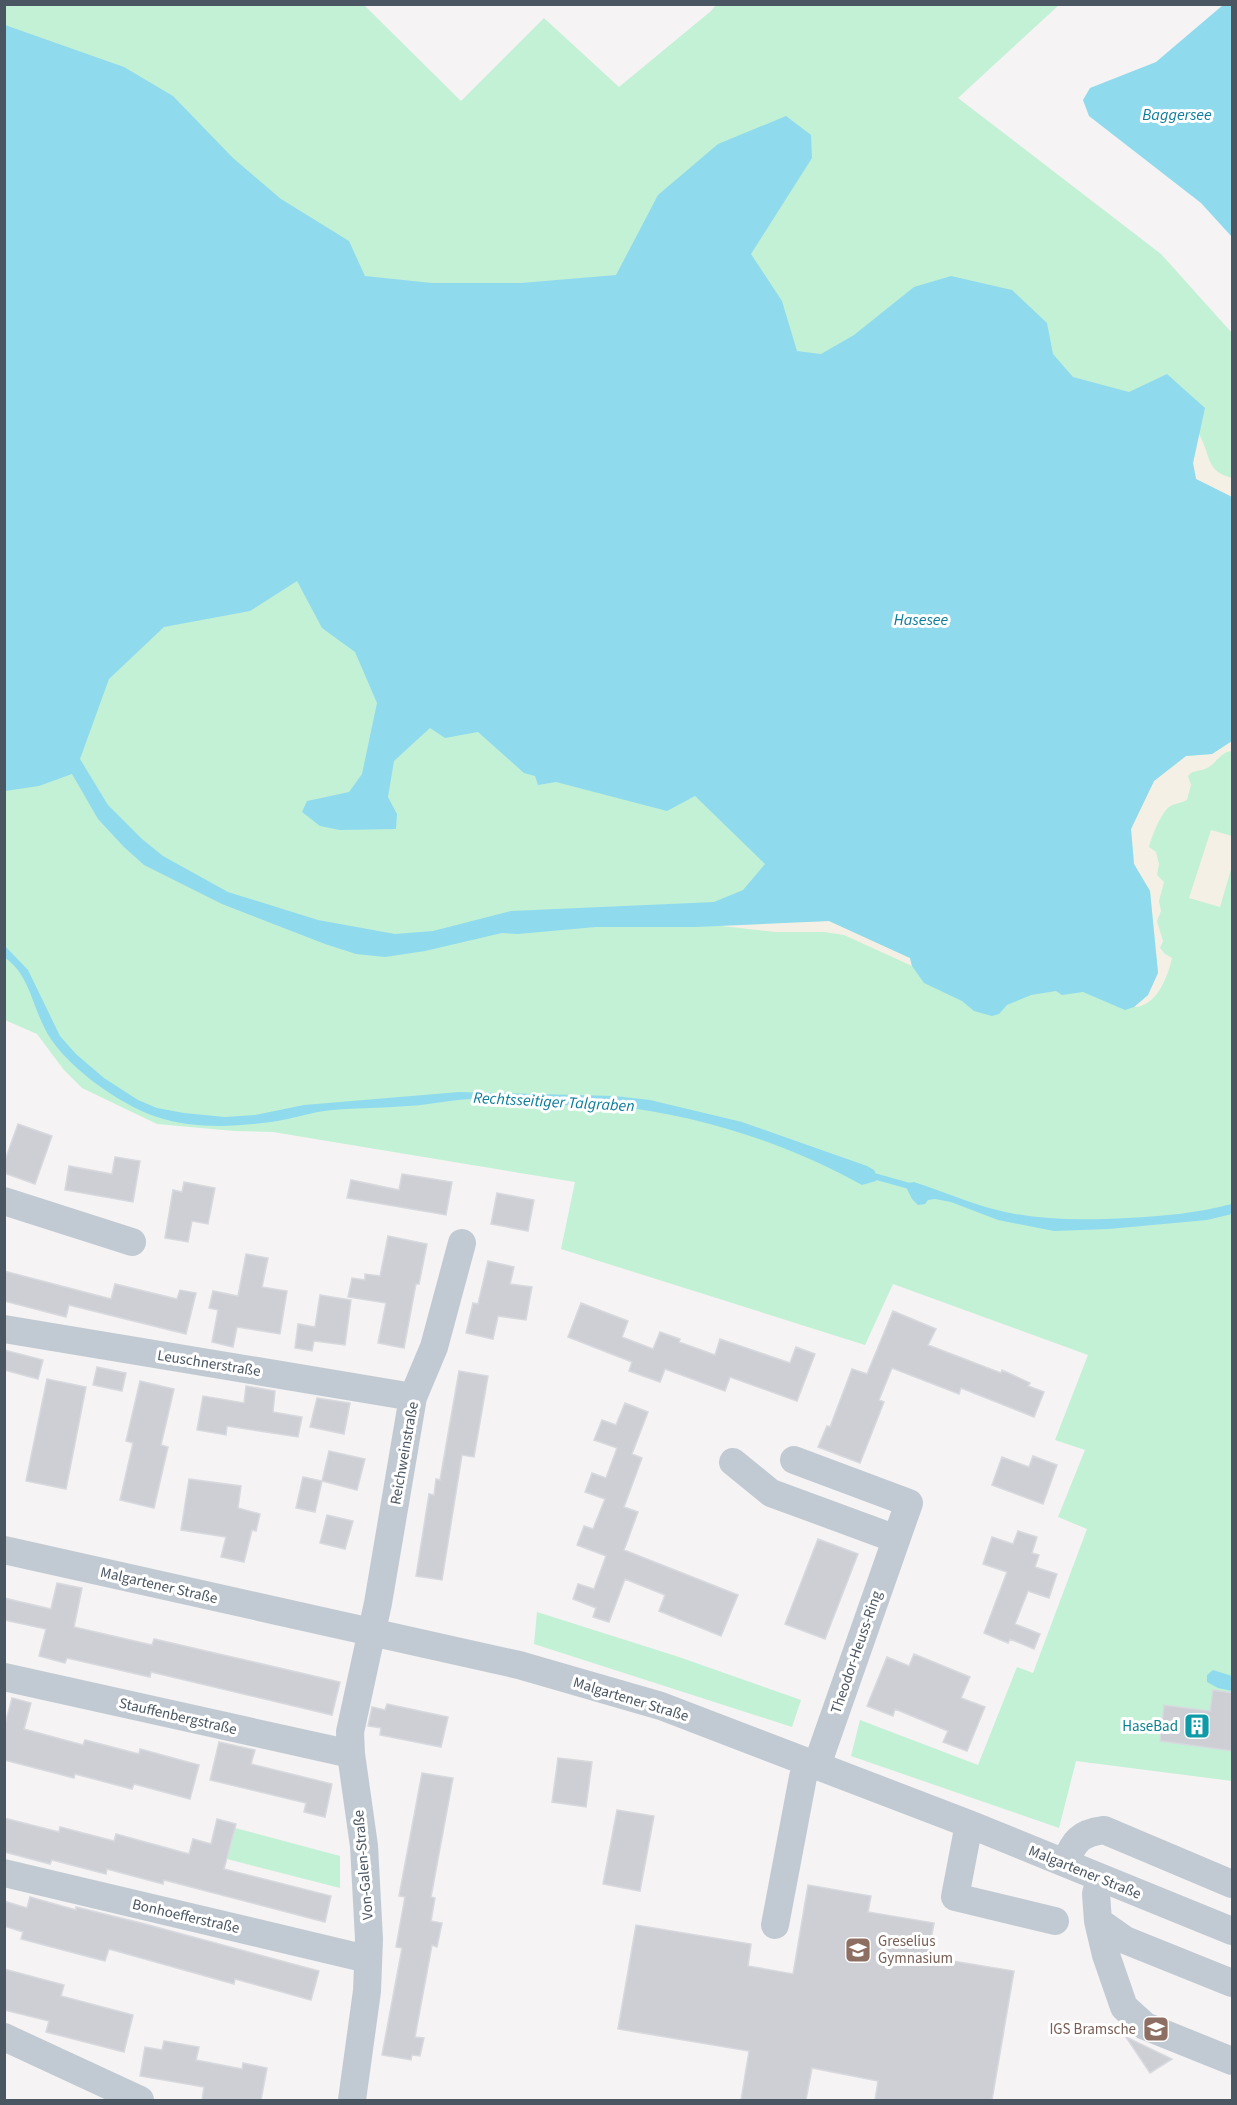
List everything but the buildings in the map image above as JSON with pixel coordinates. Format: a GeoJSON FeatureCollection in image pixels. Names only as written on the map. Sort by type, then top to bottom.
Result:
{"type":"FeatureCollection","features":[{"type":"Feature","properties":{"kind":"street"},"geometry":{"type":"LineString","coordinates":[[4,1201],[132,1242]]}},
{"type":"Feature","properties":{"kind":"street","name":"Reichweinstraße"},"geometry":{"type":"LineString","coordinates":[[372,1632],[413,1397],[434,1347],[462,1243]]}},
{"type":"Feature","properties":{"kind":"street","name":"Leuschnerstraße"},"geometry":{"type":"LineString","coordinates":[[4,1329],[413,1397]]}},
{"type":"Feature","properties":{"kind":"street","name":"Theodor-Heuss-Ring"},"geometry":{"type":"LineString","coordinates":[[776,1925],[803,1777],[812,1763],[909,1503],[794,1460]]}},
{"type":"Feature","properties":{"kind":"street"},"geometry":{"type":"LineString","coordinates":[[733,1462],[771,1493],[896,1539]]}},
{"type":"Feature","properties":{"kind":"street","name":"Malgartener Straße"},"geometry":{"type":"LineString","coordinates":[[4,1550],[519,1665],[661,1706],[969,1824],[1233,1931]]}},
{"type":"Feature","properties":{"kind":"street","name":"Von-Galen-Straße"},"geometry":{"type":"LineString","coordinates":[[352,2100],[367,1991],[369,1939],[364,1846],[350,1732],[372,1632]]}},
{"type":"Feature","properties":{"kind":"street","name":"Stauffenbergstraße"},"geometry":{"type":"LineString","coordinates":[[4,1677],[351,1754]]}},
{"type":"Feature","properties":{"kind":"street"},"geometry":{"type":"LineString","coordinates":[[969,1824],[955,1897],[1055,1921]]}},
{"type":"Feature","properties":{"kind":"street"},"geometry":{"type":"LineString","coordinates":[[1065,1863],[1072,1847],[1087,1832],[1104,1830],[1233,1884]]}},
{"type":"Feature","properties":{"kind":"street","name":"Bonhoefferstraße"},"geometry":{"type":"LineString","coordinates":[[4,1873],[367,1959]]}},
{"type":"Feature","properties":{"kind":"street"},"geometry":{"type":"LineString","coordinates":[[1100,1878],[1096,1894],[1098,1921],[1106,1955],[1124,2007],[1133,2018],[1145,2026],[1233,2061]]}},
{"type":"Feature","properties":{"kind":"street"},"geometry":{"type":"LineString","coordinates":[[1098,1921],[1125,1940],[1233,1983]]}},
{"type":"Feature","properties":{"kind":"street"},"geometry":{"type":"LineString","coordinates":[[4,2037],[140,2100]]}},
{"type":"Feature","properties":{"kind":"green space"},"geometry":{"type":"Polygon","coordinates":[[[5,5],[364,5],[461,101],[544,18],[619,87],[716,5],[1059,5],[958,98],[1161,254],[1232,333],[1232,1781],[1076,1761],[1059,1828],[851,1756],[860,1720],[978,1765],[1017,1667],[1033,1673],[1087,1529],[1058,1517],[1085,1450],[1055,1440],[1088,1355],[893,1284],[865,1345],[561,1249],[575,1182],[273,1132],[157,1124],[82,1088],[64,1070],[37,1034],[5,1020],[5,5]]]}},
{"type":"Feature","properties":{"kind":"green space"},"geometry":{"type":"Polygon","coordinates":[[[537,1612],[679,1657],[801,1700],[792,1727],[534,1644],[537,1612]]]}},
{"type":"Feature","properties":{"kind":"green space"},"geometry":{"type":"Polygon","coordinates":[[[235,1828],[340,1856],[340,1888],[227,1859],[235,1828]]]}},
{"type":"Feature","properties":{"kind":"sand"},"geometry":{"type":"Polygon","coordinates":[[[1199,434],[1213,467],[1223,475],[1232,478],[1232,497],[1196,479],[1193,463],[1199,434]]]}},
{"type":"Feature","properties":{"kind":"sand"},"geometry":{"type":"Polygon","coordinates":[[[1232,741],[1232,751],[1224,753],[1207,768],[1195,771],[1188,776],[1191,785],[1187,800],[1166,810],[1152,838],[1149,847],[1156,852],[1159,864],[1157,875],[1164,882],[1159,901],[1161,911],[1157,921],[1163,941],[1160,948],[1172,958],[1164,982],[1155,997],[1142,1006],[1134,1007],[1148,995],[1158,972],[1150,891],[1134,864],[1131,829],[1154,781],[1186,756],[1212,754],[1232,741]]]}},
{"type":"Feature","properties":{"kind":"sand"},"geometry":{"type":"Polygon","coordinates":[[[1211,830],[1232,836],[1232,866],[1220,907],[1189,898],[1211,830]]]}},
{"type":"Feature","properties":{"kind":"sand"},"geometry":{"type":"Polygon","coordinates":[[[829,921],[910,958],[912,966],[844,935],[824,932],[775,932],[713,925],[829,921]]]}},
{"type":"Feature","properties":{"kind":"water","name":"Baggersee"},"geometry":{"type":"Polygon","coordinates":[[[1223,5],[1232,5],[1232,237],[1201,203],[1089,116],[1083,100],[1090,88],[1156,62],[1223,5]]]}},
{"type":"Feature","properties":{"kind":"water","name":"Hasesee"},"geometry":{"type":"Polygon","coordinates":[[[5,25],[124,67],[173,96],[233,158],[281,199],[349,241],[365,276],[432,283],[521,283],[616,275],[658,195],[718,144],[786,116],[811,135],[812,158],[751,254],[782,301],[797,351],[821,354],[854,335],[914,287],[951,276],[1012,290],[1047,323],[1053,354],[1073,377],[1129,392],[1167,374],[1205,408],[1193,463],[1196,479],[1232,497],[1232,741],[1212,754],[1186,756],[1154,781],[1131,829],[1134,864],[1150,891],[1158,973],[1148,995],[1134,1007],[1125,1010],[1083,992],[1062,995],[1056,991],[1031,995],[1007,1005],[999,1014],[992,1016],[974,1011],[962,1001],[924,983],[912,966],[910,958],[829,921],[696,927],[596,927],[518,934],[502,933],[425,951],[385,957],[356,954],[222,904],[144,865],[98,819],[72,774],[39,786],[5,791],[5,25]],[[297,581],[250,611],[164,627],[109,679],[80,759],[108,805],[142,839],[163,856],[228,892],[318,920],[395,934],[433,931],[511,911],[714,902],[743,890],[765,864],[695,796],[667,811],[556,782],[538,785],[535,776],[524,773],[478,732],[445,738],[430,728],[394,761],[388,797],[397,814],[396,829],[340,830],[320,826],[302,812],[307,801],[349,792],[362,774],[377,703],[355,652],[322,628],[297,581]]]}},
{"type":"Feature","properties":{"kind":"water"},"geometry":{"type":"Polygon","coordinates":[[[5,946],[28,970],[60,1036],[76,1054],[104,1078],[138,1100],[157,1108],[225,1117],[255,1115],[304,1105],[459,1092],[615,1096],[650,1100],[742,1122],[867,1166],[874,1170],[878,1178],[876,1181],[862,1185],[803,1156],[741,1133],[678,1116],[613,1106],[546,1105],[466,1099],[417,1105],[332,1110],[279,1121],[243,1125],[214,1126],[171,1121],[126,1103],[77,1069],[52,1041],[24,980],[13,964],[5,958],[5,946]]]}},
{"type":"Feature","properties":{"kind":"water"},"geometry":{"type":"Polygon","coordinates":[[[914,1182],[997,1210],[1046,1218],[1095,1219],[1155,1216],[1194,1212],[1232,1204],[1232,1214],[1207,1220],[1109,1229],[1054,1231],[998,1220],[951,1202],[935,1199],[918,1205],[905,1185],[914,1182]]]}},
{"type":"Feature","properties":{"kind":"water"},"geometry":{"type":"Polygon","coordinates":[[[1213,1670],[1232,1676],[1232,1691],[1218,1688],[1207,1682],[1207,1675],[1213,1670]]]}},
{"type":"Feature","properties":{"kind":"waterway","name":"Rechtsseitiger Talgraben"},"geometry":{"type":"LineString","coordinates":[[870,1175],[913,1187]]}},
{"type":"Feature","properties":{"kind":"place","name":"HaseBad"},"geometry":{"type":"Point","coordinates":[1197,1726]}},
{"type":"Feature","properties":{"kind":"place","name":"Greselius Gymnasium"},"geometry":{"type":"Point","coordinates":[858,1950]}},
{"type":"Feature","properties":{"kind":"place","name":"IGS Bramsche"},"geometry":{"type":"Point","coordinates":[1156,2029]}}]}
